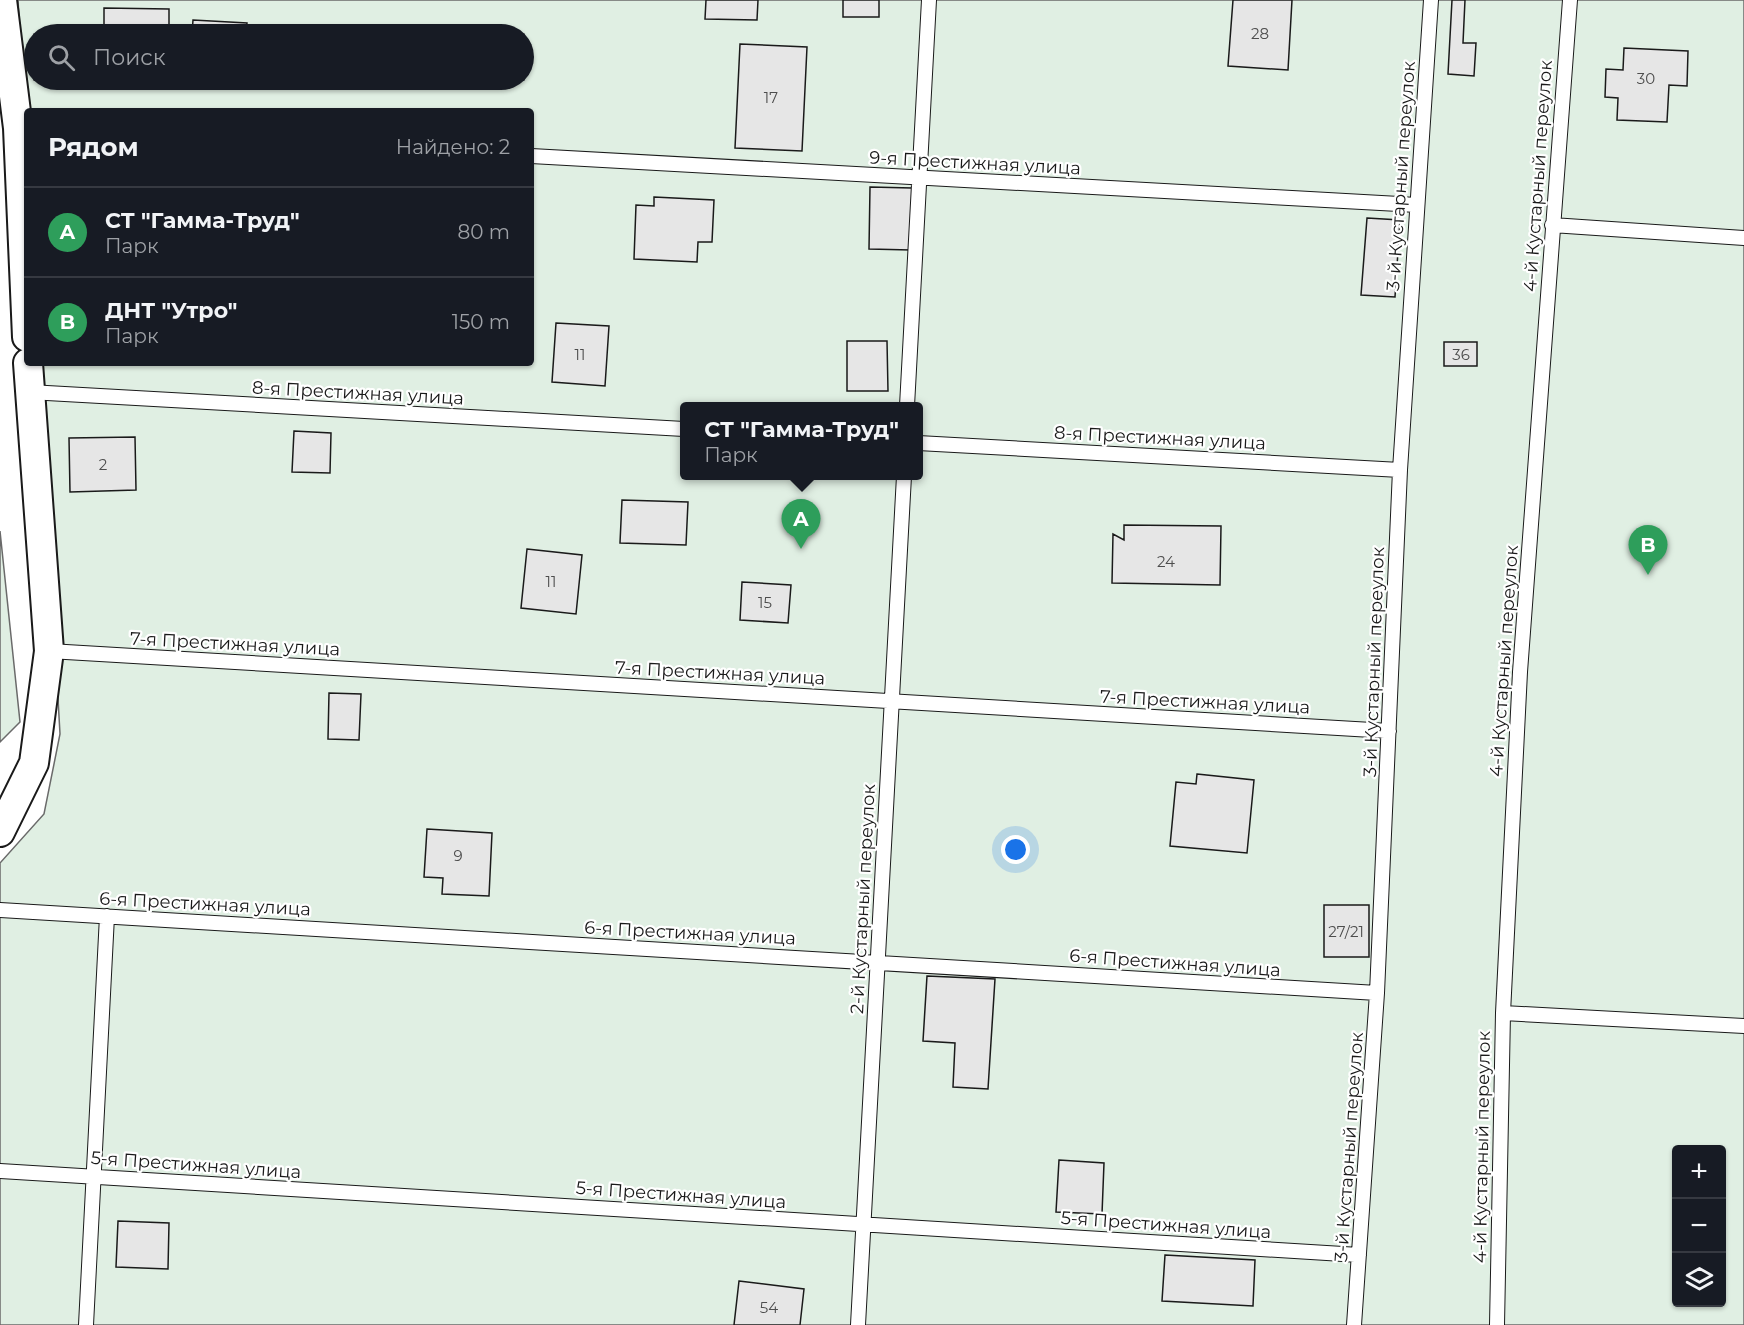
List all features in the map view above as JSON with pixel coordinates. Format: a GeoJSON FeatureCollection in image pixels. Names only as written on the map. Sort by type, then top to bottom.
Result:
{"type":"FeatureCollection","features":[{"type":"Feature","properties":{"kind":"street"},"geometry":{"type":"LineString","coordinates":[[2,0],[22,128],[24,212]]}},
{"type":"Feature","properties":{"kind":"street"},"geometry":{"type":"LineString","coordinates":[[0,832],[34,763],[49,651],[28,366]]}},
{"type":"Feature","properties":{"kind":"lane"},"geometry":{"type":"LineString","coordinates":[[907,402],[929,0]]}},
{"type":"Feature","properties":{"kind":"lane","name":"3-й Кустарный переулок"},"geometry":{"type":"LineString","coordinates":[[1354,1325],[1377,993],[1400,470],[1431,0]]}},
{"type":"Feature","properties":{"kind":"lane","name":"4-й Кустарный переулок"},"geometry":{"type":"LineString","coordinates":[[1497,1325],[1503,1012],[1520,672],[1570,0]]}},
{"type":"Feature","properties":{"kind":"lane","name":"9-я Престижная улица"},"geometry":{"type":"LineString","coordinates":[[534,156],[1417,205]]}},
{"type":"Feature","properties":{"kind":"lane"},"geometry":{"type":"LineString","coordinates":[[1552,225],[1744,238]]}},
{"type":"Feature","properties":{"kind":"lane","name":"8-я Престижная улица"},"geometry":{"type":"LineString","coordinates":[[29,392],[680,429]]}},
{"type":"Feature","properties":{"kind":"lane","name":"8-я Престижная улица"},"geometry":{"type":"LineString","coordinates":[[923,443],[1400,470]]}},
{"type":"Feature","properties":{"kind":"lane","name":"2-й Кустарный переулок"},"geometry":{"type":"LineString","coordinates":[[858,1325],[903,480]]}},
{"type":"Feature","properties":{"kind":"lane","name":"7-я Престижная улица"},"geometry":{"type":"LineString","coordinates":[[49,651],[1389,731]]}},
{"type":"Feature","properties":{"kind":"lane","name":"6-я Престижная улица"},"geometry":{"type":"LineString","coordinates":[[0,910],[1377,993]]}},
{"type":"Feature","properties":{"kind":"lane"},"geometry":{"type":"LineString","coordinates":[[86,1325],[107,916]]}},
{"type":"Feature","properties":{"kind":"lane"},"geometry":{"type":"LineString","coordinates":[[1503,1012],[1744,1026]]}},
{"type":"Feature","properties":{"kind":"lane","name":"5-я Престижная улица"},"geometry":{"type":"LineString","coordinates":[[0,1171],[1359,1255]]}},
{"type":"Feature","properties":{"kind":"green space"},"geometry":{"type":"Polygon","coordinates":[[[18,0],[1744,0],[1744,1325],[0,1325],[0,863],[44,814],[60,734],[39,366],[534,366],[534,108],[24,108],[18,0]]]}},
{"type":"Feature","properties":{"kind":"green space"},"geometry":{"type":"Polygon","coordinates":[[[0,531],[20,722],[0,742],[0,531]]]}},
{"type":"Feature","properties":{"kind":"building"},"geometry":{"type":"Polygon","coordinates":[[[706,0],[758,0],[757,20],[705,19],[706,0]]]}},
{"type":"Feature","properties":{"kind":"building"},"geometry":{"type":"Polygon","coordinates":[[[843,0],[879,0],[879,17],[843,17],[843,0]]]}},
{"type":"Feature","properties":{"kind":"building"},"geometry":{"type":"Polygon","coordinates":[[[1233,0],[1292,0],[1288,70],[1228,66],[1233,0]]]}},
{"type":"Feature","properties":{"kind":"building"},"geometry":{"type":"Polygon","coordinates":[[[1452,0],[1465,0],[1463,43],[1476,43],[1474,76],[1448,74],[1452,0]]]}},
{"type":"Feature","properties":{"kind":"building"},"geometry":{"type":"Polygon","coordinates":[[[104,8],[169,9],[169,24],[104,24],[104,8]]]}},
{"type":"Feature","properties":{"kind":"building"},"geometry":{"type":"Polygon","coordinates":[[[193,20],[247,23],[247,24],[193,24],[193,20]]]}},
{"type":"Feature","properties":{"kind":"building"},"geometry":{"type":"Polygon","coordinates":[[[740,44],[807,47],[802,151],[735,148],[740,44]]]}},
{"type":"Feature","properties":{"kind":"building"},"geometry":{"type":"Polygon","coordinates":[[[1624,48],[1688,51],[1687,86],[1669,85],[1667,122],[1617,120],[1618,98],[1605,97],[1606,69],[1623,70],[1624,48]]]}},
{"type":"Feature","properties":{"kind":"building"},"geometry":{"type":"Polygon","coordinates":[[[870,187],[912,188],[911,250],[869,249],[870,187]]]}},
{"type":"Feature","properties":{"kind":"building"},"geometry":{"type":"Polygon","coordinates":[[[654,197],[714,200],[712,242],[698,242],[697,262],[634,259],[636,205],[654,206],[654,197]]]}},
{"type":"Feature","properties":{"kind":"building"},"geometry":{"type":"Polygon","coordinates":[[[1367,218],[1400,220],[1395,297],[1361,295],[1367,218]]]}},
{"type":"Feature","properties":{"kind":"building"},"geometry":{"type":"Polygon","coordinates":[[[556,323],[609,326],[605,386],[552,382],[556,323]]]}},
{"type":"Feature","properties":{"kind":"building"},"geometry":{"type":"Polygon","coordinates":[[[847,341],[887,341],[888,391],[847,391],[847,341]]]}},
{"type":"Feature","properties":{"kind":"building"},"geometry":{"type":"Polygon","coordinates":[[[1444,342],[1477,342],[1477,366],[1444,366],[1444,342]]]}},
{"type":"Feature","properties":{"kind":"building"},"geometry":{"type":"Polygon","coordinates":[[[294,431],[331,433],[330,473],[292,472],[294,431]]]}},
{"type":"Feature","properties":{"kind":"building"},"geometry":{"type":"Polygon","coordinates":[[[135,437],[136,490],[70,492],[69,438],[135,437]]]}},
{"type":"Feature","properties":{"kind":"building"},"geometry":{"type":"Polygon","coordinates":[[[622,500],[688,502],[686,545],[620,543],[622,500]]]}},
{"type":"Feature","properties":{"kind":"building"},"geometry":{"type":"Polygon","coordinates":[[[1124,525],[1221,526],[1220,585],[1112,583],[1113,534],[1124,540],[1124,525]]]}},
{"type":"Feature","properties":{"kind":"building"},"geometry":{"type":"Polygon","coordinates":[[[527,549],[582,555],[576,614],[521,608],[527,549]]]}},
{"type":"Feature","properties":{"kind":"building"},"geometry":{"type":"Polygon","coordinates":[[[742,582],[791,585],[788,623],[740,620],[742,582]]]}},
{"type":"Feature","properties":{"kind":"building"},"geometry":{"type":"Polygon","coordinates":[[[329,693],[361,694],[359,740],[328,739],[329,693]]]}},
{"type":"Feature","properties":{"kind":"building"},"geometry":{"type":"Polygon","coordinates":[[[1197,774],[1254,780],[1247,853],[1170,846],[1176,782],[1196,784],[1197,774]]]}},
{"type":"Feature","properties":{"kind":"building"},"geometry":{"type":"Polygon","coordinates":[[[427,829],[492,833],[489,896],[442,894],[443,878],[424,877],[427,829]]]}},
{"type":"Feature","properties":{"kind":"building"},"geometry":{"type":"Polygon","coordinates":[[[1324,905],[1369,905],[1369,957],[1324,957],[1324,905]]]}},
{"type":"Feature","properties":{"kind":"building"},"geometry":{"type":"Polygon","coordinates":[[[927,976],[995,979],[988,1089],[953,1087],[955,1043],[923,1041],[927,976]]]}},
{"type":"Feature","properties":{"kind":"building"},"geometry":{"type":"Polygon","coordinates":[[[1059,1160],[1104,1163],[1102,1214],[1056,1212],[1059,1160]]]}},
{"type":"Feature","properties":{"kind":"building"},"geometry":{"type":"Polygon","coordinates":[[[118,1221],[169,1223],[168,1269],[116,1267],[118,1221]]]}},
{"type":"Feature","properties":{"kind":"building"},"geometry":{"type":"Polygon","coordinates":[[[1165,1255],[1255,1260],[1253,1306],[1162,1301],[1165,1255]]]}},
{"type":"Feature","properties":{"kind":"building"},"geometry":{"type":"Polygon","coordinates":[[[739,1281],[804,1289],[800,1325],[734,1325],[739,1281]]]}},
{"type":"Feature","properties":{"kind":"place","name":"СТ \"Гамма-Труд\""},"geometry":{"type":"Point","coordinates":[801,549]}},
{"type":"Feature","properties":{"kind":"place","name":"ДНТ \"Утро\""},"geometry":{"type":"Point","coordinates":[1648,575]}}]}
